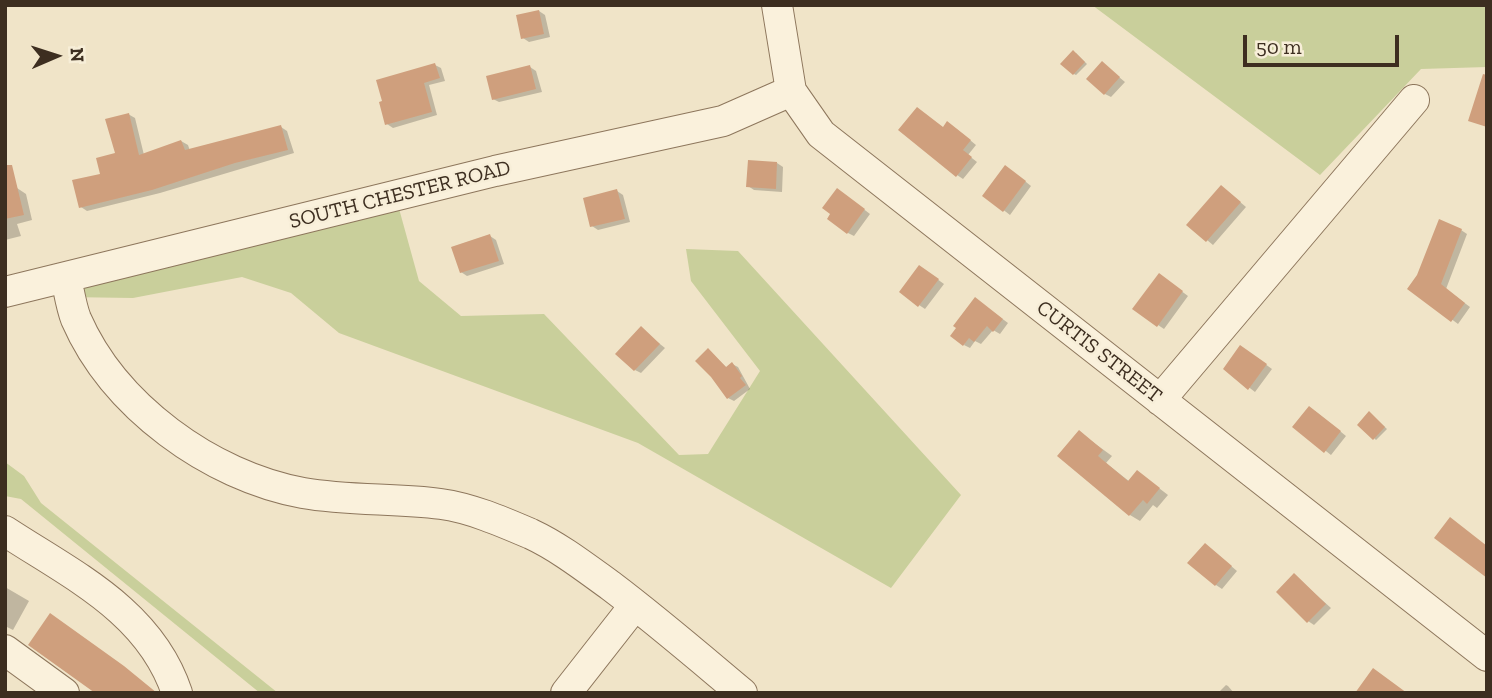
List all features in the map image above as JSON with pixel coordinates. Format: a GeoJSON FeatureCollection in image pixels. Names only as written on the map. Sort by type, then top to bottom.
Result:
{"type":"FeatureCollection","features":[{"type":"Feature","properties":{"kind":"street","name":"CURTIS STREET"},"geometry":{"type":"LineString","coordinates":[[777,5],[791,91],[821,134],[1160,400],[1484,649]]}},
{"type":"Feature","properties":{"kind":"street","name":"SOUTH CHESTER ROAD"},"geometry":{"type":"LineString","coordinates":[[5,292],[495,171],[723,121],[791,91]]}},
{"type":"Feature","properties":{"kind":"street"},"geometry":{"type":"LineString","coordinates":[[1160,400],[1414,100]]}},
{"type":"Feature","properties":{"kind":"street"},"geometry":{"type":"LineString","coordinates":[[66,278],[75,316],[110,375],[158,424],[183,444],[221,464],[265,482],[303,493],[443,504],[533,535],[583,565],[743,693]]}},
{"type":"Feature","properties":{"kind":"street"},"geometry":{"type":"LineString","coordinates":[[5,531],[117,605],[131,618],[160,654],[177,693]]}},
{"type":"Feature","properties":{"kind":"street"},"geometry":{"type":"LineString","coordinates":[[566,693],[635,605]]}},
{"type":"Feature","properties":{"kind":"street"},"geometry":{"type":"LineString","coordinates":[[5,650],[64,693]]}},
{"type":"Feature","properties":{"kind":"green space"},"geometry":{"type":"Polygon","coordinates":[[[1092,5],[1487,5],[1487,67],[1421,69],[1320,175],[1092,5]]]}},
{"type":"Feature","properties":{"kind":"green space"},"geometry":{"type":"Polygon","coordinates":[[[398,205],[419,281],[461,316],[544,314],[679,455],[708,454],[760,371],[691,281],[686,249],[738,251],[961,495],[891,588],[638,443],[339,333],[291,293],[242,277],[133,298],[66,297],[57,289],[398,205]]]}},
{"type":"Feature","properties":{"kind":"green space"},"geometry":{"type":"Polygon","coordinates":[[[5,462],[24,476],[41,503],[278,693],[260,693],[21,499],[5,496],[5,462]]]}},
{"type":"Feature","properties":{"kind":"building"},"geometry":{"type":"Polygon","coordinates":[[[539,10],[544,34],[521,39],[516,15],[539,10]]]}},
{"type":"Feature","properties":{"kind":"building"},"geometry":{"type":"Polygon","coordinates":[[[1073,50],[1085,62],[1073,75],[1060,64],[1073,50]]]}},
{"type":"Feature","properties":{"kind":"building"},"geometry":{"type":"Polygon","coordinates":[[[1102,61],[1120,77],[1104,95],[1086,79],[1102,61]]]}},
{"type":"Feature","properties":{"kind":"building"},"geometry":{"type":"Polygon","coordinates":[[[435,63],[440,78],[424,83],[432,112],[385,125],[376,80],[435,63]]]}},
{"type":"Feature","properties":{"kind":"building"},"geometry":{"type":"Polygon","coordinates":[[[530,65],[536,89],[492,100],[486,76],[530,65]]]}},
{"type":"Feature","properties":{"kind":"building"},"geometry":{"type":"Polygon","coordinates":[[[1483,74],[1487,75],[1487,127],[1468,121],[1483,74]]]}},
{"type":"Feature","properties":{"kind":"building"},"geometry":{"type":"Polygon","coordinates":[[[917,107],[943,127],[947,121],[971,140],[963,150],[972,157],[956,177],[898,130],[917,107]]]}},
{"type":"Feature","properties":{"kind":"building"},"geometry":{"type":"Polygon","coordinates":[[[129,113],[139,155],[181,140],[185,150],[281,125],[288,150],[235,163],[152,190],[79,208],[72,180],[100,174],[96,158],[115,153],[105,119],[129,113]]]}},
{"type":"Feature","properties":{"kind":"building"},"geometry":{"type":"Polygon","coordinates":[[[748,160],[777,162],[776,189],[746,187],[748,160]]]}},
{"type":"Feature","properties":{"kind":"building"},"geometry":{"type":"Polygon","coordinates":[[[5,165],[12,165],[24,215],[5,219],[5,165]]]}},
{"type":"Feature","properties":{"kind":"building"},"geometry":{"type":"Polygon","coordinates":[[[1005,165],[1026,181],[1003,212],[982,196],[1005,165]]]}},
{"type":"Feature","properties":{"kind":"building"},"geometry":{"type":"Polygon","coordinates":[[[1221,185],[1241,202],[1206,242],[1186,225],[1221,185]]]}},
{"type":"Feature","properties":{"kind":"building"},"geometry":{"type":"Polygon","coordinates":[[[837,188],[865,209],[847,234],[827,219],[830,214],[822,208],[837,188]]]}},
{"type":"Feature","properties":{"kind":"building"},"geometry":{"type":"Polygon","coordinates":[[[617,189],[625,219],[590,227],[583,198],[617,189]]]}},
{"type":"Feature","properties":{"kind":"building"},"geometry":{"type":"Polygon","coordinates":[[[1439,219],[1462,229],[1441,284],[1465,303],[1451,322],[1407,289],[1417,275],[1439,219]]]}},
{"type":"Feature","properties":{"kind":"building"},"geometry":{"type":"Polygon","coordinates":[[[490,234],[499,261],[460,273],[451,247],[490,234]]]}},
{"type":"Feature","properties":{"kind":"building"},"geometry":{"type":"Polygon","coordinates":[[[919,265],[939,279],[918,307],[899,292],[919,265]]]}},
{"type":"Feature","properties":{"kind":"building"},"geometry":{"type":"Polygon","coordinates":[[[1159,273],[1183,291],[1157,327],[1132,309],[1159,273]]]}},
{"type":"Feature","properties":{"kind":"building"},"geometry":{"type":"Polygon","coordinates":[[[975,297],[1003,319],[993,332],[987,326],[974,342],[969,338],[963,346],[950,336],[956,328],[953,326],[975,297]]]}},
{"type":"Feature","properties":{"kind":"building"},"geometry":{"type":"Polygon","coordinates":[[[641,326],[660,344],[634,371],[615,354],[641,326]]]}},
{"type":"Feature","properties":{"kind":"building"},"geometry":{"type":"Polygon","coordinates":[[[1240,345],[1267,364],[1248,390],[1223,369],[1240,345]]]}},
{"type":"Feature","properties":{"kind":"building"},"geometry":{"type":"Polygon","coordinates":[[[708,348],[726,367],[732,362],[746,385],[727,399],[695,361],[708,348]]]}},
{"type":"Feature","properties":{"kind":"building"},"geometry":{"type":"Polygon","coordinates":[[[1309,406],[1341,431],[1324,453],[1292,427],[1309,406]]]}},
{"type":"Feature","properties":{"kind":"building"},"geometry":{"type":"Polygon","coordinates":[[[1369,411],[1385,427],[1373,440],[1357,425],[1369,411]]]}},
{"type":"Feature","properties":{"kind":"building"},"geometry":{"type":"Polygon","coordinates":[[[1079,430],[1103,450],[1098,456],[1128,481],[1137,470],[1160,488],[1147,504],[1143,500],[1129,516],[1057,456],[1079,430]]]}},
{"type":"Feature","properties":{"kind":"building"},"geometry":{"type":"Polygon","coordinates":[[[1450,517],[1487,546],[1487,578],[1434,538],[1450,517]]]}},
{"type":"Feature","properties":{"kind":"building"},"geometry":{"type":"Polygon","coordinates":[[[1205,543],[1232,566],[1215,586],[1187,563],[1205,543]]]}},
{"type":"Feature","properties":{"kind":"building"},"geometry":{"type":"Polygon","coordinates":[[[1294,573],[1326,604],[1307,623],[1276,592],[1294,573]]]}},
{"type":"Feature","properties":{"kind":"building"},"geometry":{"type":"Polygon","coordinates":[[[50,613],[157,693],[95,693],[28,645],[50,613]]]}},
{"type":"Feature","properties":{"kind":"building"},"geometry":{"type":"Polygon","coordinates":[[[1373,668],[1407,693],[1355,693],[1373,668]]]}}]}
